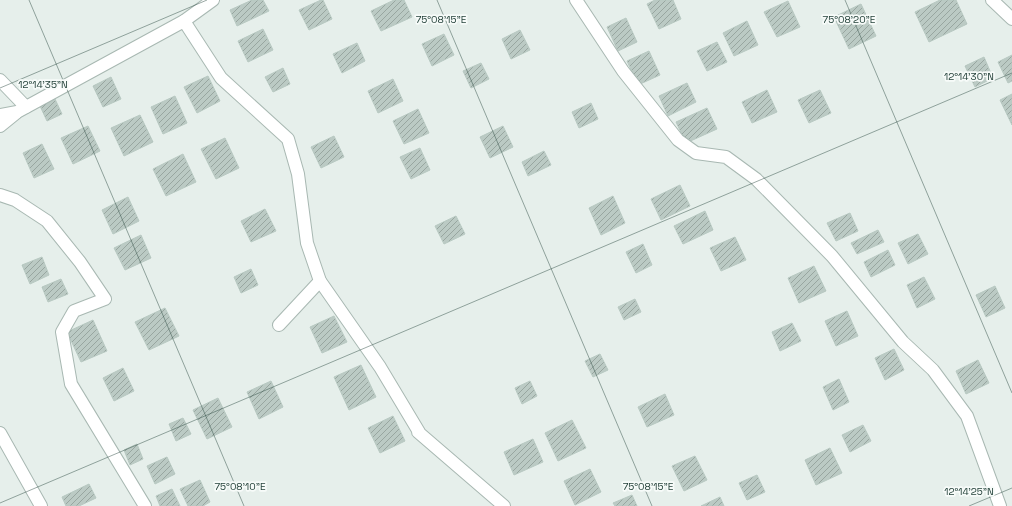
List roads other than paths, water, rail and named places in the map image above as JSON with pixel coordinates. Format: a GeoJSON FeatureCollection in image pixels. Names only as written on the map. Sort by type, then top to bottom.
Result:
{"type":"FeatureCollection","features":[{"type":"Feature","properties":{"kind":"street"},"geometry":{"type":"LineString","coordinates":[[0,126],[21,109],[184,21],[213,0]]}},
{"type":"Feature","properties":{"kind":"street"},"geometry":{"type":"LineString","coordinates":[[576,0],[623,71],[678,140],[696,153],[726,157],[756,179],[832,256],[903,342],[933,370],[967,416],[1000,506]]}},
{"type":"Feature","properties":{"kind":"street"},"geometry":{"type":"LineString","coordinates":[[992,0],[1012,19]]}},
{"type":"Feature","properties":{"kind":"street"},"geometry":{"type":"LineString","coordinates":[[184,21],[221,78],[288,139],[298,174],[308,243],[320,281],[380,367],[418,432],[504,506]]}},
{"type":"Feature","properties":{"kind":"street"},"geometry":{"type":"LineString","coordinates":[[0,80],[21,109]]}},
{"type":"Feature","properties":{"kind":"street"},"geometry":{"type":"LineString","coordinates":[[0,115],[21,109]]}},
{"type":"Feature","properties":{"kind":"street"},"geometry":{"type":"LineString","coordinates":[[0,195],[15,200],[47,221],[80,262],[105,299],[74,311],[62,332],[71,384],[145,506]]}},
{"type":"Feature","properties":{"kind":"street"},"geometry":{"type":"LineString","coordinates":[[279,325],[320,281]]}},
{"type":"Feature","properties":{"kind":"street"},"geometry":{"type":"LineString","coordinates":[[0,433],[41,506]]}}]}
